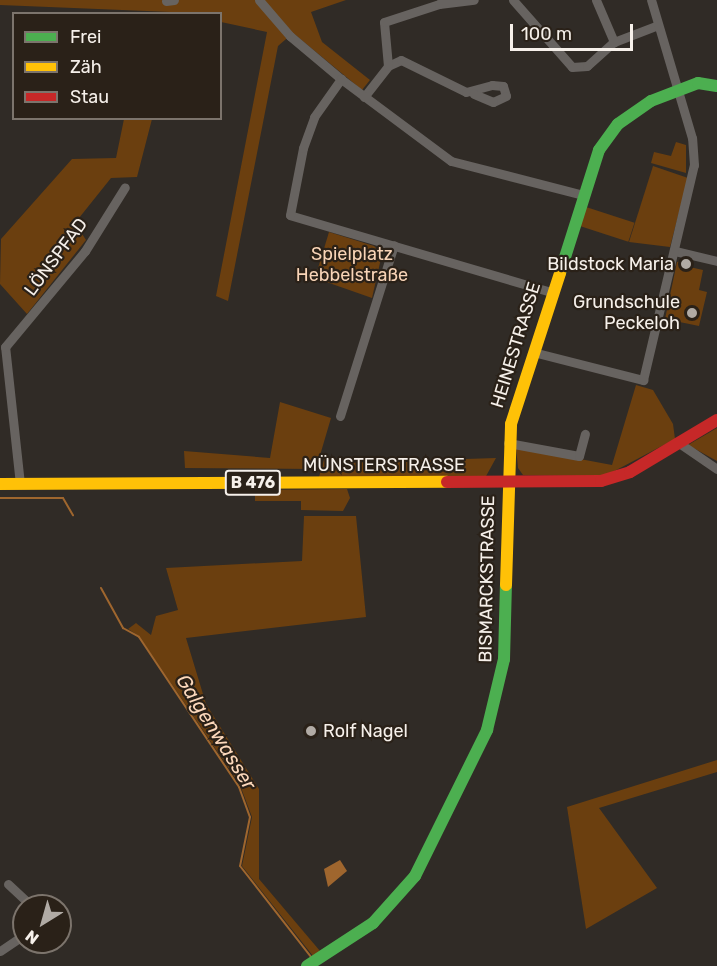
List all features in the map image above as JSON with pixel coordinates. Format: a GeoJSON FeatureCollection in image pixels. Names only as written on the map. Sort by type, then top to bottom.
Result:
{"type":"FeatureCollection","features":[{"type":"Feature","properties":{"kind":"street"},"geometry":{"type":"LineString","coordinates":[[166,1],[174,0]]}},
{"type":"Feature","properties":{"kind":"street"},"geometry":{"type":"LineString","coordinates":[[259,0],[290,36],[341,79],[451,160],[583,195]]}},
{"type":"Feature","properties":{"kind":"street"},"geometry":{"type":"LineString","coordinates":[[388,66],[384,22],[439,4],[474,0]]}},
{"type":"Feature","properties":{"kind":"street"},"geometry":{"type":"LineString","coordinates":[[513,0],[572,67],[587,66],[614,42],[658,25]]}},
{"type":"Feature","properties":{"kind":"street"},"geometry":{"type":"LineString","coordinates":[[596,0],[614,42]]}},
{"type":"Feature","properties":{"kind":"street"},"geometry":{"type":"LineString","coordinates":[[533,352],[643,380],[694,165],[677,89],[651,0]]}},
{"type":"Feature","properties":{"kind":"street"},"geometry":{"type":"LineString","coordinates":[[364,97],[388,66],[401,60],[474,94]]}},
{"type":"Feature","properties":{"kind":"street"},"geometry":{"type":"LineString","coordinates":[[341,79],[314,117],[290,215],[550,292]]}},
{"type":"Feature","properties":{"kind":"street"},"geometry":{"type":"LineString","coordinates":[[677,89],[717,86]]}},
{"type":"Feature","properties":{"kind":"street","name":"HEINESTRASSE"},"geometry":{"type":"LineString","coordinates":[[506,483],[508,443],[533,352],[550,292],[599,150],[618,124],[677,89]]}},
{"type":"Feature","properties":{"kind":"street","name":"LÖNSPFAD"},"geometry":{"type":"LineString","coordinates":[[20,484],[5,347],[85,251],[124,187]]}},
{"type":"Feature","properties":{"kind":"street"},"geometry":{"type":"LineString","coordinates":[[340,416],[394,245]]}},
{"type":"Feature","properties":{"kind":"street"},"geometry":{"type":"LineString","coordinates":[[675,251],[717,261]]}},
{"type":"Feature","properties":{"kind":"street","name":"MÜNSTERSTRASSE"},"geometry":{"type":"LineString","coordinates":[[0,484],[506,483],[610,479],[680,443],[717,420]]}},
{"type":"Feature","properties":{"kind":"street"},"geometry":{"type":"LineString","coordinates":[[508,443],[579,456],[585,434]]}},
{"type":"Feature","properties":{"kind":"street"},"geometry":{"type":"LineString","coordinates":[[680,443],[717,469]]}},
{"type":"Feature","properties":{"kind":"street","name":"BISMARCKSTRASSE"},"geometry":{"type":"LineString","coordinates":[[308,966],[396,900],[446,822],[476,758],[504,669],[506,483]]}},
{"type":"Feature","properties":{"kind":"street"},"geometry":{"type":"LineString","coordinates":[[8,884],[19,894]]}},
{"type":"Feature","properties":{"kind":"green space"},"geometry":{"type":"Polygon","coordinates":[[[0,0],[346,0],[311,12],[322,42],[370,80],[362,90],[293,33],[278,46],[228,301],[216,296],[267,32],[222,22],[222,12],[0,5],[0,0]]]}},
{"type":"Feature","properties":{"kind":"green space"},"geometry":{"type":"Polygon","coordinates":[[[124,120],[152,120],[137,177],[111,178],[75,223],[86,240],[27,314],[0,284],[1,239],[72,159],[116,158],[124,120]]]}},
{"type":"Feature","properties":{"kind":"green space"},"geometry":{"type":"Polygon","coordinates":[[[676,142],[686,145],[686,173],[651,163],[654,152],[671,156],[676,142]]]}},
{"type":"Feature","properties":{"kind":"green space"},"geometry":{"type":"Polygon","coordinates":[[[653,166],[688,178],[670,247],[629,242],[653,166]]]}},
{"type":"Feature","properties":{"kind":"green space"},"geometry":{"type":"Polygon","coordinates":[[[586,207],[635,223],[628,242],[580,226],[586,207]]]}},
{"type":"Feature","properties":{"kind":"green space","name":"Spielplatz Hebbelstraße"},"geometry":{"type":"Polygon","coordinates":[[[329,232],[374,246],[382,254],[372,298],[315,278],[329,232]]]}},
{"type":"Feature","properties":{"kind":"green space"},"geometry":{"type":"Polygon","coordinates":[[[686,259],[685,266],[703,270],[699,290],[707,292],[699,326],[665,319],[677,262],[686,259]]]}},
{"type":"Feature","properties":{"kind":"green space"},"geometry":{"type":"Polygon","coordinates":[[[636,385],[653,390],[673,424],[675,439],[605,476],[523,475],[518,468],[516,447],[612,465],[636,385]]]}},
{"type":"Feature","properties":{"kind":"green space"},"geometry":{"type":"Polygon","coordinates":[[[280,402],[331,418],[316,469],[185,468],[184,451],[270,458],[280,402]]]}},
{"type":"Feature","properties":{"kind":"green space"},"geometry":{"type":"Polygon","coordinates":[[[717,428],[717,461],[688,445],[717,428]]]}},
{"type":"Feature","properties":{"kind":"green space"},"geometry":{"type":"Polygon","coordinates":[[[325,456],[343,463],[496,458],[485,478],[319,477],[325,456]]]}},
{"type":"Feature","properties":{"kind":"green space"},"geometry":{"type":"Polygon","coordinates":[[[347,489],[350,498],[343,511],[301,510],[301,501],[255,501],[255,490],[347,489]]]}},
{"type":"Feature","properties":{"kind":"green space"},"geometry":{"type":"Polygon","coordinates":[[[304,516],[356,516],[366,617],[186,638],[206,704],[259,789],[259,879],[320,951],[313,956],[242,866],[252,817],[240,785],[139,636],[128,629],[136,623],[151,635],[156,616],[178,610],[166,568],[302,561],[304,516]]]}},
{"type":"Feature","properties":{"kind":"green space"},"geometry":{"type":"Polygon","coordinates":[[[717,760],[717,772],[599,808],[657,888],[586,929],[567,807],[717,760]]]}},
{"type":"Feature","properties":{"kind":"shaded area"},"geometry":{"type":"Polygon","coordinates":[[[340,860],[347,871],[328,887],[324,869],[340,860]]]}},
{"type":"Feature","properties":{"kind":"waterway","name":"Galgenwasser"},"geometry":{"type":"LineString","coordinates":[[0,498],[63,498],[73,515]]}},
{"type":"Feature","properties":{"kind":"waterway","name":"Galgenwasser"},"geometry":{"type":"LineString","coordinates":[[101,588],[123,628],[139,637],[239,787],[250,817],[240,866],[311,957]]}},
{"type":"Feature","properties":{"kind":"traffic: fast"},"geometry":{"type":"LineString","coordinates":[[560,273],[599,150],[618,124],[651,101],[698,83],[717,86]]}},
{"type":"Feature","properties":{"kind":"traffic: fast"},"geometry":{"type":"LineString","coordinates":[[307,966],[373,923],[415,876],[487,730],[504,659],[506,585]]}},
{"type":"Feature","properties":{"kind":"traffic: slow"},"geometry":{"type":"LineString","coordinates":[[506,585],[511,424],[560,273]]}},
{"type":"Feature","properties":{"kind":"traffic: slow"},"geometry":{"type":"LineString","coordinates":[[0,484],[447,482]]}},
{"type":"Feature","properties":{"kind":"traffic: jam"},"geometry":{"type":"LineString","coordinates":[[447,482],[601,481],[630,472],[717,420]]}},
{"type":"Feature","properties":{"kind":"place","name":"Bildstock Maria"},"geometry":{"type":"Point","coordinates":[686,264]}},
{"type":"Feature","properties":{"kind":"place","name":"Grundschule Peckeloh"},"geometry":{"type":"Point","coordinates":[692,313]}},
{"type":"Feature","properties":{"kind":"place","name":"Rolf Nagel"},"geometry":{"type":"Point","coordinates":[311,731]}}]}
